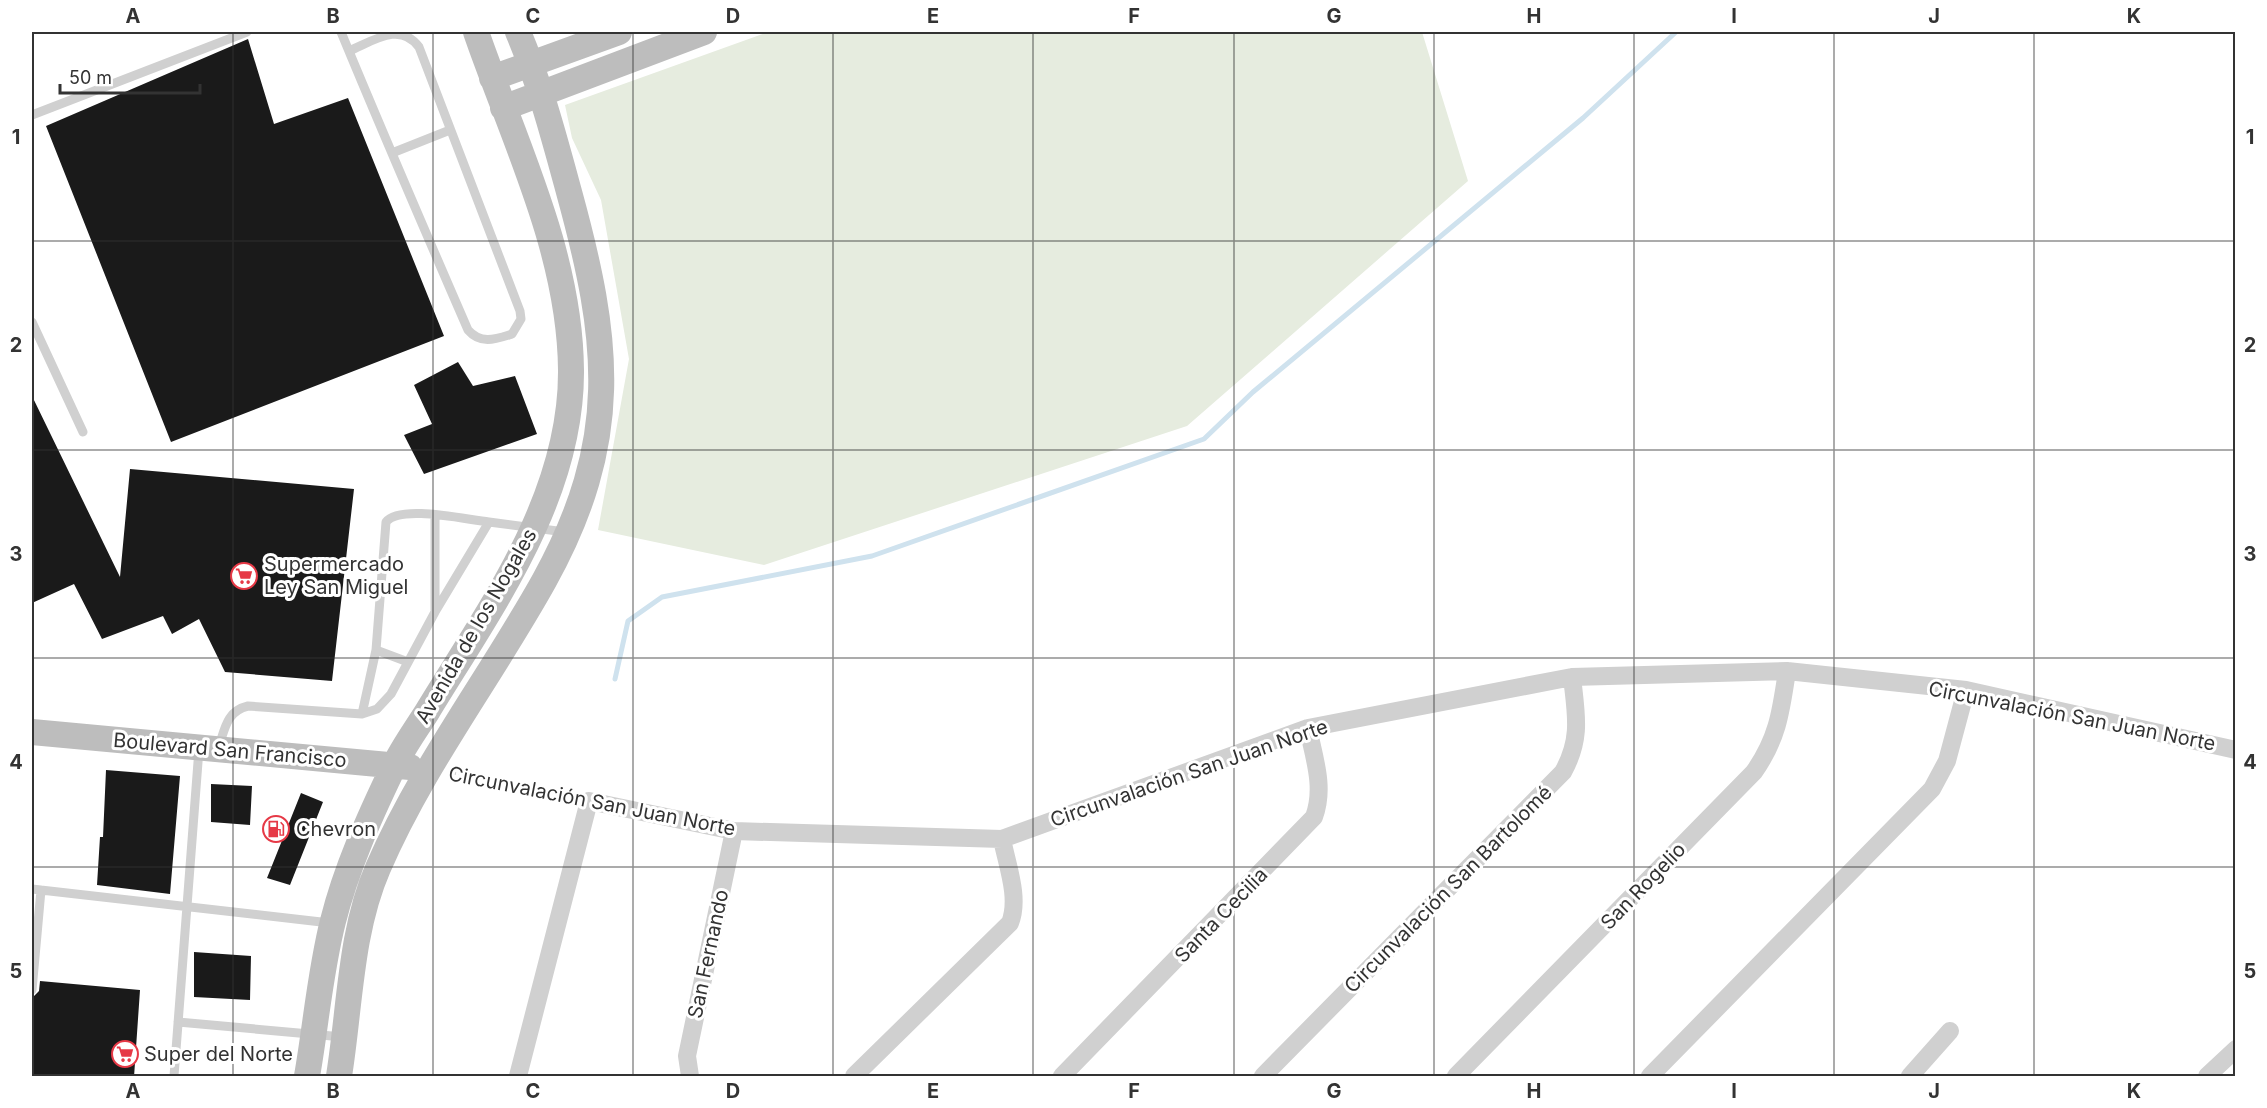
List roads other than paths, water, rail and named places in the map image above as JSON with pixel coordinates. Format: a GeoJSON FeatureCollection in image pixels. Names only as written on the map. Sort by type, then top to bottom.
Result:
{"type":"FeatureCollection","features":[{"type":"Feature","properties":{"kind":"main road","name":"Avenida de los Nogales"},"geometry":{"type":"LineString","coordinates":[[339,1077],[345,1038],[346,925],[341,893],[368,822],[394,766],[507,581],[534,530],[554,476],[566,422],[571,373],[569,324],[555,250],[476,32]]}},
{"type":"Feature","properties":{"kind":"main road","name":"Avenida de los Nogales"},"geometry":{"type":"LineString","coordinates":[[307,1077],[314,1034],[346,925],[378,869],[429,768],[543,582],[568,532],[588,479],[600,427],[603,378],[595,296],[586,253],[543,93],[518,32]]}},
{"type":"Feature","properties":{"kind":"main road"},"geometry":{"type":"LineString","coordinates":[[492,78],[619,32]]}},
{"type":"Feature","properties":{"kind":"main road"},"geometry":{"type":"LineString","coordinates":[[503,108],[704,32]]}},
{"type":"Feature","properties":{"kind":"main road","name":"Boulevard San Francisco"},"geometry":{"type":"LineString","coordinates":[[32,732],[429,768]]}},
{"type":"Feature","properties":{"kind":"street","name":"Circunvalación San Juan Norte"},"geometry":{"type":"LineString","coordinates":[[518,1077],[590,801],[734,831],[1002,839],[1308,728],[1572,677],[1787,671],[1966,690],[2235,750]]}},
{"type":"Feature","properties":{"kind":"street","name":"San Rogelio"},"geometry":{"type":"LineString","coordinates":[[1456,1077],[1754,772],[1768,752],[1778,730],[1787,671]]}},
{"type":"Feature","properties":{"kind":"street","name":"Circunvalación San Bartolomé"},"geometry":{"type":"LineString","coordinates":[[1263,1077],[1563,772],[1575,747],[1578,727],[1572,677]]}},
{"type":"Feature","properties":{"kind":"street"},"geometry":{"type":"LineString","coordinates":[[1650,1077],[1932,789],[1947,761],[1966,690]]}},
{"type":"Feature","properties":{"kind":"street","name":"Santa Cecilia"},"geometry":{"type":"LineString","coordinates":[[1062,1077],[1311,822],[1318,806],[1320,793],[1308,728]]}},
{"type":"Feature","properties":{"kind":"street","name":"San Fernando"},"geometry":{"type":"LineString","coordinates":[[690,1077],[687,1056],[690,1036],[734,831]]}},
{"type":"Feature","properties":{"kind":"street"},"geometry":{"type":"LineString","coordinates":[[854,1077],[1010,923],[1014,912],[1014,897],[1002,839]]}},
{"type":"Feature","properties":{"kind":"street"},"geometry":{"type":"LineString","coordinates":[[1910,1077],[1950,1031]]}},
{"type":"Feature","properties":{"kind":"street"},"geometry":{"type":"LineString","coordinates":[[2207,1077],[2235,1049]]}},
{"type":"Feature","properties":{"kind":"lane"},"geometry":{"type":"LineString","coordinates":[[32,116],[247,32]]}},
{"type":"Feature","properties":{"kind":"lane"},"geometry":{"type":"LineString","coordinates":[[340,32],[468,330],[473,336],[485,340],[512,334],[521,319],[520,311],[418,47],[411,36],[400,33],[349,51]]}},
{"type":"Feature","properties":{"kind":"lane"},"geometry":{"type":"LineString","coordinates":[[392,153],[450,130]]}},
{"type":"Feature","properties":{"kind":"lane"},"geometry":{"type":"LineString","coordinates":[[32,322],[83,432]]}},
{"type":"Feature","properties":{"kind":"lane"},"geometry":{"type":"LineString","coordinates":[[362,714],[376,650],[386,522],[390,517],[401,513],[489,522],[534,530],[568,532]]}},
{"type":"Feature","properties":{"kind":"lane"},"geometry":{"type":"LineString","coordinates":[[435,516],[435,612]]}},
{"type":"Feature","properties":{"kind":"lane"},"geometry":{"type":"LineString","coordinates":[[174,1077],[187,906],[208,748],[230,716],[241,708],[260,706],[362,714],[377,709],[391,694],[435,612],[489,522]]}},
{"type":"Feature","properties":{"kind":"lane"},"geometry":{"type":"LineString","coordinates":[[376,650],[408,662]]}},
{"type":"Feature","properties":{"kind":"lane"},"geometry":{"type":"LineString","coordinates":[[32,990],[36,890],[346,925]]}},
{"type":"Feature","properties":{"kind":"lane"},"geometry":{"type":"LineString","coordinates":[[178,1022],[345,1038]]}},
{"type":"Feature","properties":{"kind":"waterway"},"geometry":{"type":"LineString","coordinates":[[615,679],[628,621],[662,597],[872,556],[1204,439],[1253,392],[1583,118],[1676,32]]}},
{"type":"Feature","properties":{"kind":"place","name":"Supermercado Ley San Miguel"},"geometry":{"type":"Point","coordinates":[244,576]}},
{"type":"Feature","properties":{"kind":"place","name":"Chevron"},"geometry":{"type":"Point","coordinates":[276,829]}},
{"type":"Feature","properties":{"kind":"place","name":"Super del Norte"},"geometry":{"type":"Point","coordinates":[125,1054]}}]}
